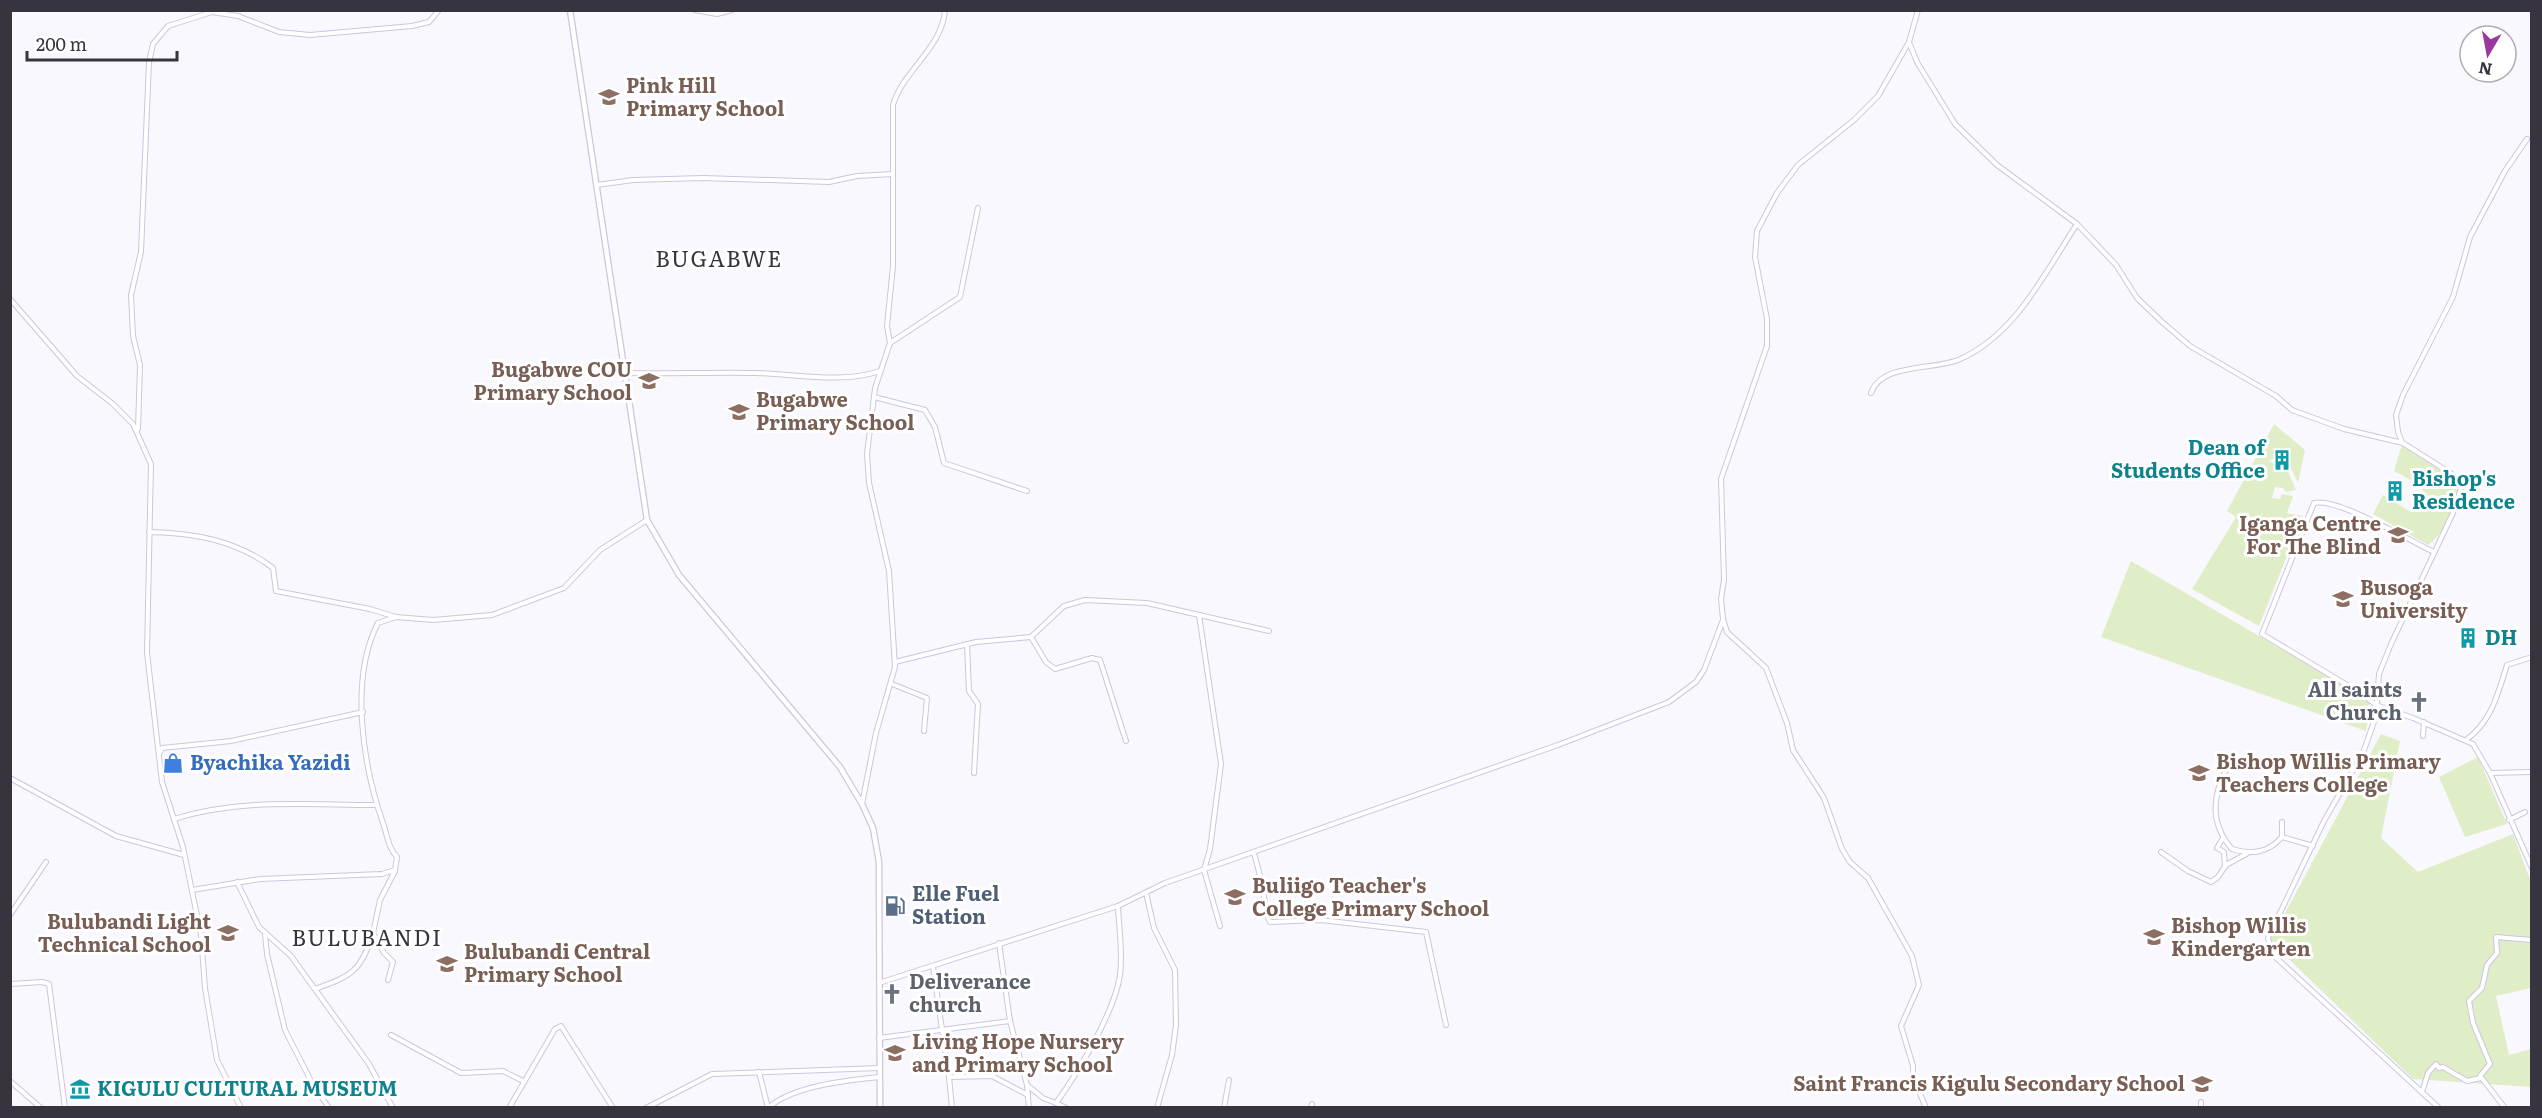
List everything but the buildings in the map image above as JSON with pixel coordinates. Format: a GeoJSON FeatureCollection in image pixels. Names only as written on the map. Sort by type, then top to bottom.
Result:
{"type":"FeatureCollection","features":[{"type":"Feature","properties":{"kind":"street"},"geometry":{"type":"LineString","coordinates":[[241,1107],[215,1052],[205,988],[201,935],[184,855],[162,782],[147,653],[151,464],[138,429],[140,365],[133,336],[131,295],[141,252],[149,62],[153,44],[168,26],[212,12],[238,15],[279,32],[310,35],[412,26],[429,21],[439,10]]}},
{"type":"Feature","properties":{"kind":"street"},"geometry":{"type":"LineString","coordinates":[[570,10],[627,374],[647,520],[679,575],[840,767],[873,828],[879,862],[880,1107]]}},
{"type":"Feature","properties":{"kind":"street"},"geometry":{"type":"LineString","coordinates":[[695,10],[717,14],[732,10]]}},
{"type":"Feature","properties":{"kind":"street"},"geometry":{"type":"LineString","coordinates":[[862,804],[876,732],[892,684],[895,662],[889,571],[867,470],[874,397],[890,343],[887,326],[893,266],[892,124],[897,90],[936,38],[945,10]]}},
{"type":"Feature","properties":{"kind":"street"},"geometry":{"type":"LineString","coordinates":[[1918,10],[1909,42],[1878,96],[1854,120],[1798,165],[1777,193],[1757,231],[1755,257],[1767,319],[1767,346],[1721,479],[1723,619],[1727,632],[1766,668],[1787,723],[1793,750],[1824,798],[1842,849],[1850,861],[1868,878],[1912,956],[1919,985],[1901,1026],[1913,1066],[1913,1077],[1926,1107]]}},
{"type":"Feature","properties":{"kind":"street"},"geometry":{"type":"LineString","coordinates":[[1909,42],[1917,62],[1955,124],[1996,165],[2077,224],[2116,265],[2137,298],[2190,346],[2276,396],[2292,410],[2344,429],[2403,443],[2452,474],[2462,485],[2453,513],[2383,664],[2376,693],[2373,728],[2363,753],[2313,846],[2268,939],[2272,954],[2439,1107]]}},
{"type":"Feature","properties":{"kind":"street"},"geometry":{"type":"LineString","coordinates":[[2403,443],[2398,432],[2396,415],[2403,395],[2453,297],[2470,237],[2505,171],[2527,139]]}},
{"type":"Feature","properties":{"kind":"street"},"geometry":{"type":"LineString","coordinates":[[597,185],[633,180],[703,178],[829,182],[857,176],[892,174]]}},
{"type":"Feature","properties":{"kind":"street"},"geometry":{"type":"LineString","coordinates":[[890,343],[960,297],[978,208]]}},
{"type":"Feature","properties":{"kind":"street"},"geometry":{"type":"LineString","coordinates":[[1871,393],[1881,381],[1902,369],[1956,361],[1987,345],[2007,327],[2077,224]]}},
{"type":"Feature","properties":{"kind":"street"},"geometry":{"type":"LineString","coordinates":[[10,299],[76,376],[113,404],[138,429]]}},
{"type":"Feature","properties":{"kind":"street"},"geometry":{"type":"LineString","coordinates":[[627,374],[753,373],[835,378],[867,376],[881,371]]}},
{"type":"Feature","properties":{"kind":"street"},"geometry":{"type":"LineString","coordinates":[[874,397],[925,410],[935,428],[944,463],[1027,491]]}},
{"type":"Feature","properties":{"kind":"street"},"geometry":{"type":"LineString","coordinates":[[2434,552],[2359,515],[2318,502],[2311,506],[2262,634],[2362,694],[2376,705],[2424,722],[2473,744],[2490,773],[2532,868]]}},
{"type":"Feature","properties":{"kind":"street"},"geometry":{"type":"LineString","coordinates":[[149,532],[203,536],[258,556],[273,568],[276,591],[281,593],[347,604],[396,617],[433,620],[492,615],[564,588],[600,550],[647,520]]}},
{"type":"Feature","properties":{"kind":"street"},"geometry":{"type":"LineString","coordinates":[[895,662],[968,644],[1031,637],[1064,606],[1085,600],[1147,603],[1269,631]]}},
{"type":"Feature","properties":{"kind":"street"},"geometry":{"type":"LineString","coordinates":[[1199,615],[1221,764],[1210,849],[1204,870],[1220,926]]}},
{"type":"Feature","properties":{"kind":"street"},"geometry":{"type":"LineString","coordinates":[[315,989],[350,976],[368,951],[380,900],[395,870],[397,856],[391,850],[376,805],[365,755],[363,676],[373,633],[383,620],[396,617]]}},
{"type":"Feature","properties":{"kind":"street"},"geometry":{"type":"LineString","coordinates":[[879,983],[1118,906],[1165,883],[1558,745],[1669,702],[1696,682],[1704,670],[1723,619]]}},
{"type":"Feature","properties":{"kind":"street"},"geometry":{"type":"LineString","coordinates":[[1031,637],[1046,662],[1055,669],[1092,658],[1100,660],[1125,741]]}},
{"type":"Feature","properties":{"kind":"street"},"geometry":{"type":"LineString","coordinates":[[968,644],[969,691],[978,704],[974,773]]}},
{"type":"Feature","properties":{"kind":"street"},"geometry":{"type":"LineString","coordinates":[[2466,740],[2478,732],[2501,691],[2507,665],[2532,657]]}},
{"type":"Feature","properties":{"kind":"street"},"geometry":{"type":"LineString","coordinates":[[892,684],[927,698],[924,730]]}},
{"type":"Feature","properties":{"kind":"street"},"geometry":{"type":"LineString","coordinates":[[159,755],[162,748],[172,745],[231,741],[363,712]]}},
{"type":"Feature","properties":{"kind":"street"},"geometry":{"type":"LineString","coordinates":[[2423,736],[2424,722]]}},
{"type":"Feature","properties":{"kind":"street"},"geometry":{"type":"LineString","coordinates":[[2227,768],[2218,786],[2213,808],[2223,837],[2232,849],[2259,853],[2275,845],[2282,837],[2282,822]]}},
{"type":"Feature","properties":{"kind":"street"},"geometry":{"type":"LineString","coordinates":[[2490,773],[2532,771]]}},
{"type":"Feature","properties":{"kind":"street"},"geometry":{"type":"LineString","coordinates":[[10,778],[107,832],[184,855]]}},
{"type":"Feature","properties":{"kind":"street"},"geometry":{"type":"LineString","coordinates":[[174,819],[198,811],[274,802],[376,805]]}},
{"type":"Feature","properties":{"kind":"street"},"geometry":{"type":"LineString","coordinates":[[2509,820],[2525,812]]}},
{"type":"Feature","properties":{"kind":"street"},"geometry":{"type":"LineString","coordinates":[[2223,837],[2217,848],[2224,852],[2225,867]]}},
{"type":"Feature","properties":{"kind":"street"},"geometry":{"type":"LineString","coordinates":[[2282,837],[2313,846]]}},
{"type":"Feature","properties":{"kind":"street"},"geometry":{"type":"LineString","coordinates":[[2161,852],[2188,871],[2211,882],[2225,867],[2248,853]]}},
{"type":"Feature","properties":{"kind":"street"},"geometry":{"type":"LineString","coordinates":[[1254,853],[1263,887],[1266,914],[1270,922],[1321,920],[1426,932],[1446,1025]]}},
{"type":"Feature","properties":{"kind":"street"},"geometry":{"type":"LineString","coordinates":[[10,915],[46,862]]}},
{"type":"Feature","properties":{"kind":"street"},"geometry":{"type":"LineString","coordinates":[[192,890],[237,882],[382,874],[395,870]]}},
{"type":"Feature","properties":{"kind":"street"},"geometry":{"type":"LineString","coordinates":[[237,882],[254,919],[265,933],[291,956],[369,1064],[393,1107]]}},
{"type":"Feature","properties":{"kind":"street"},"geometry":{"type":"LineString","coordinates":[[1146,892],[1154,928],[1175,970],[1176,1025],[1172,1055],[1157,1107]]}},
{"type":"Feature","properties":{"kind":"street"},"geometry":{"type":"LineString","coordinates":[[1056,1103],[1069,1085],[1117,990],[1121,958],[1118,906]]}},
{"type":"Feature","properties":{"kind":"street"},"geometry":{"type":"LineString","coordinates":[[265,933],[267,954],[285,1030],[312,1083],[329,1107]]}},
{"type":"Feature","properties":{"kind":"street"},"geometry":{"type":"LineString","coordinates":[[373,933],[384,953],[393,962],[388,980]]}},
{"type":"Feature","properties":{"kind":"street"},"geometry":{"type":"LineString","coordinates":[[2481,1078],[2480,1076],[2490,1064],[2473,1023],[2469,1001],[2482,988],[2487,965],[2497,953],[2496,937],[2532,940]]}},
{"type":"Feature","properties":{"kind":"street"},"geometry":{"type":"LineString","coordinates":[[999,943],[1010,1021],[1027,1085],[1029,1107]]}},
{"type":"Feature","properties":{"kind":"street"},"geometry":{"type":"LineString","coordinates":[[933,967],[950,1077],[952,1107]]}},
{"type":"Feature","properties":{"kind":"street"},"geometry":{"type":"LineString","coordinates":[[10,984],[49,984],[65,1107]]}},
{"type":"Feature","properties":{"kind":"street"},"geometry":{"type":"LineString","coordinates":[[878,1038],[1010,1021]]}},
{"type":"Feature","properties":{"kind":"street"},"geometry":{"type":"LineString","coordinates":[[509,1107],[555,1029],[561,1026],[613,1107]]}},
{"type":"Feature","properties":{"kind":"street"},"geometry":{"type":"LineString","coordinates":[[392,1035],[461,1073],[503,1071],[523,1081]]}},
{"type":"Feature","properties":{"kind":"street"},"geometry":{"type":"LineString","coordinates":[[2422,1092],[2430,1069],[2436,1064],[2439,1068],[2443,1067],[2467,1081],[2481,1078]]}},
{"type":"Feature","properties":{"kind":"street"},"geometry":{"type":"LineString","coordinates":[[646,1107],[712,1074],[879,1068]]}},
{"type":"Feature","properties":{"kind":"street"},"geometry":{"type":"LineString","coordinates":[[759,1072],[768,1107],[783,1096],[845,1081],[879,1077]]}},
{"type":"Feature","properties":{"kind":"street"},"geometry":{"type":"LineString","coordinates":[[950,1077],[992,1076],[1028,1095]]}},
{"type":"Feature","properties":{"kind":"street"},"geometry":{"type":"LineString","coordinates":[[2481,1078],[2505,1107]]}},
{"type":"Feature","properties":{"kind":"street"},"geometry":{"type":"LineString","coordinates":[[1224,1107],[1229,1080]]}},
{"type":"Feature","properties":{"kind":"street"},"geometry":{"type":"LineString","coordinates":[[10,1081],[40,1107]]}},
{"type":"Feature","properties":{"kind":"street"},"geometry":{"type":"LineString","coordinates":[[1027,1085],[1043,1098],[1066,1107]]}},
{"type":"Feature","properties":{"kind":"green space"},"geometry":{"type":"Polygon","coordinates":[[[2274,424],[2305,450],[2298,483],[2288,462],[2290,459],[2283,453],[2269,461],[2283,469],[2286,467],[2296,490],[2286,492],[2283,488],[2275,487],[2272,498],[2280,499],[2282,494],[2293,496],[2287,513],[2303,516],[2259,626],[2192,589],[2236,517],[2227,511],[2274,424]]]}},
{"type":"Feature","properties":{"kind":"green space"},"geometry":{"type":"Polygon","coordinates":[[[2402,444],[2451,475],[2459,485],[2445,526],[2428,545],[2373,514],[2383,495],[2411,512],[2424,487],[2394,471],[2402,444]]]}},
{"type":"Feature","properties":{"kind":"green space"},"geometry":{"type":"Polygon","coordinates":[[[2131,561],[2370,701],[2366,731],[2101,637],[2131,561]]]}},
{"type":"Feature","properties":{"kind":"green space"},"geometry":{"type":"Polygon","coordinates":[[[2381,734],[2400,741],[2381,838],[2418,872],[2513,834],[2531,882],[2531,988],[2496,996],[2509,1055],[2531,1049],[2531,1087],[2413,1079],[2270,941],[2381,734]]]}},
{"type":"Feature","properties":{"kind":"green space"},"geometry":{"type":"Polygon","coordinates":[[[2478,757],[2507,824],[2465,837],[2439,777],[2478,757]]]}},
{"type":"Feature","properties":{"kind":"place","name":"Pink Hill Primary School"},"geometry":{"type":"Point","coordinates":[609,97]}},
{"type":"Feature","properties":{"kind":"place","name":"Bugabwe COU Primary School"},"geometry":{"type":"Point","coordinates":[649,381]}},
{"type":"Feature","properties":{"kind":"place","name":"Bugabwe Primary School"},"geometry":{"type":"Point","coordinates":[739,412]}},
{"type":"Feature","properties":{"kind":"place","name":"Dean of Students Office"},"geometry":{"type":"Point","coordinates":[2282,460]}},
{"type":"Feature","properties":{"kind":"place","name":"Bishop's Residence"},"geometry":{"type":"Point","coordinates":[2395,491]}},
{"type":"Feature","properties":{"kind":"place","name":"Iganga Centre For The Blind"},"geometry":{"type":"Point","coordinates":[2398,535]}},
{"type":"Feature","properties":{"kind":"place","name":"Busoga University"},"geometry":{"type":"Point","coordinates":[2343,599]}},
{"type":"Feature","properties":{"kind":"place","name":"DH"},"geometry":{"type":"Point","coordinates":[2468,638]}},
{"type":"Feature","properties":{"kind":"place","name":"All saints Church"},"geometry":{"type":"Point","coordinates":[2419,702]}},
{"type":"Feature","properties":{"kind":"place","name":"Byachika Yazidi"},"geometry":{"type":"Point","coordinates":[173,763]}},
{"type":"Feature","properties":{"kind":"place","name":"Bishop Willis Primary Teachers College"},"geometry":{"type":"Point","coordinates":[2199,773]}},
{"type":"Feature","properties":{"kind":"place","name":"Buliigo Teacher's College Primary School"},"geometry":{"type":"Point","coordinates":[1235,897]}},
{"type":"Feature","properties":{"kind":"place","name":"Elle Fuel Station"},"geometry":{"type":"Point","coordinates":[895,906]}},
{"type":"Feature","properties":{"kind":"place","name":"Bulubandi Light Technical School"},"geometry":{"type":"Point","coordinates":[228,933]}},
{"type":"Feature","properties":{"kind":"place","name":"Bishop Willis Kindergarten"},"geometry":{"type":"Point","coordinates":[2154,937]}},
{"type":"Feature","properties":{"kind":"place","name":"Bulubandi Central Primary School"},"geometry":{"type":"Point","coordinates":[447,964]}},
{"type":"Feature","properties":{"kind":"place","name":"Deliverance church"},"geometry":{"type":"Point","coordinates":[892,994]}},
{"type":"Feature","properties":{"kind":"place","name":"Living Hope Nursery and Primary School"},"geometry":{"type":"Point","coordinates":[895,1053]}},
{"type":"Feature","properties":{"kind":"place","name":"Saint Francis Kigulu Secondary School"},"geometry":{"type":"Point","coordinates":[2202,1084]}},
{"type":"Feature","properties":{"kind":"place","name":"KIGULU CULTURAL MUSEUM"},"geometry":{"type":"Point","coordinates":[80,1089]}},
{"type":"Feature","properties":{"kind":"district","name":"BUGABWE"},"geometry":{"type":"Point","coordinates":[719,259]}},
{"type":"Feature","properties":{"kind":"district","name":"BULUBANDI"},"geometry":{"type":"Point","coordinates":[367,938]}}]}
